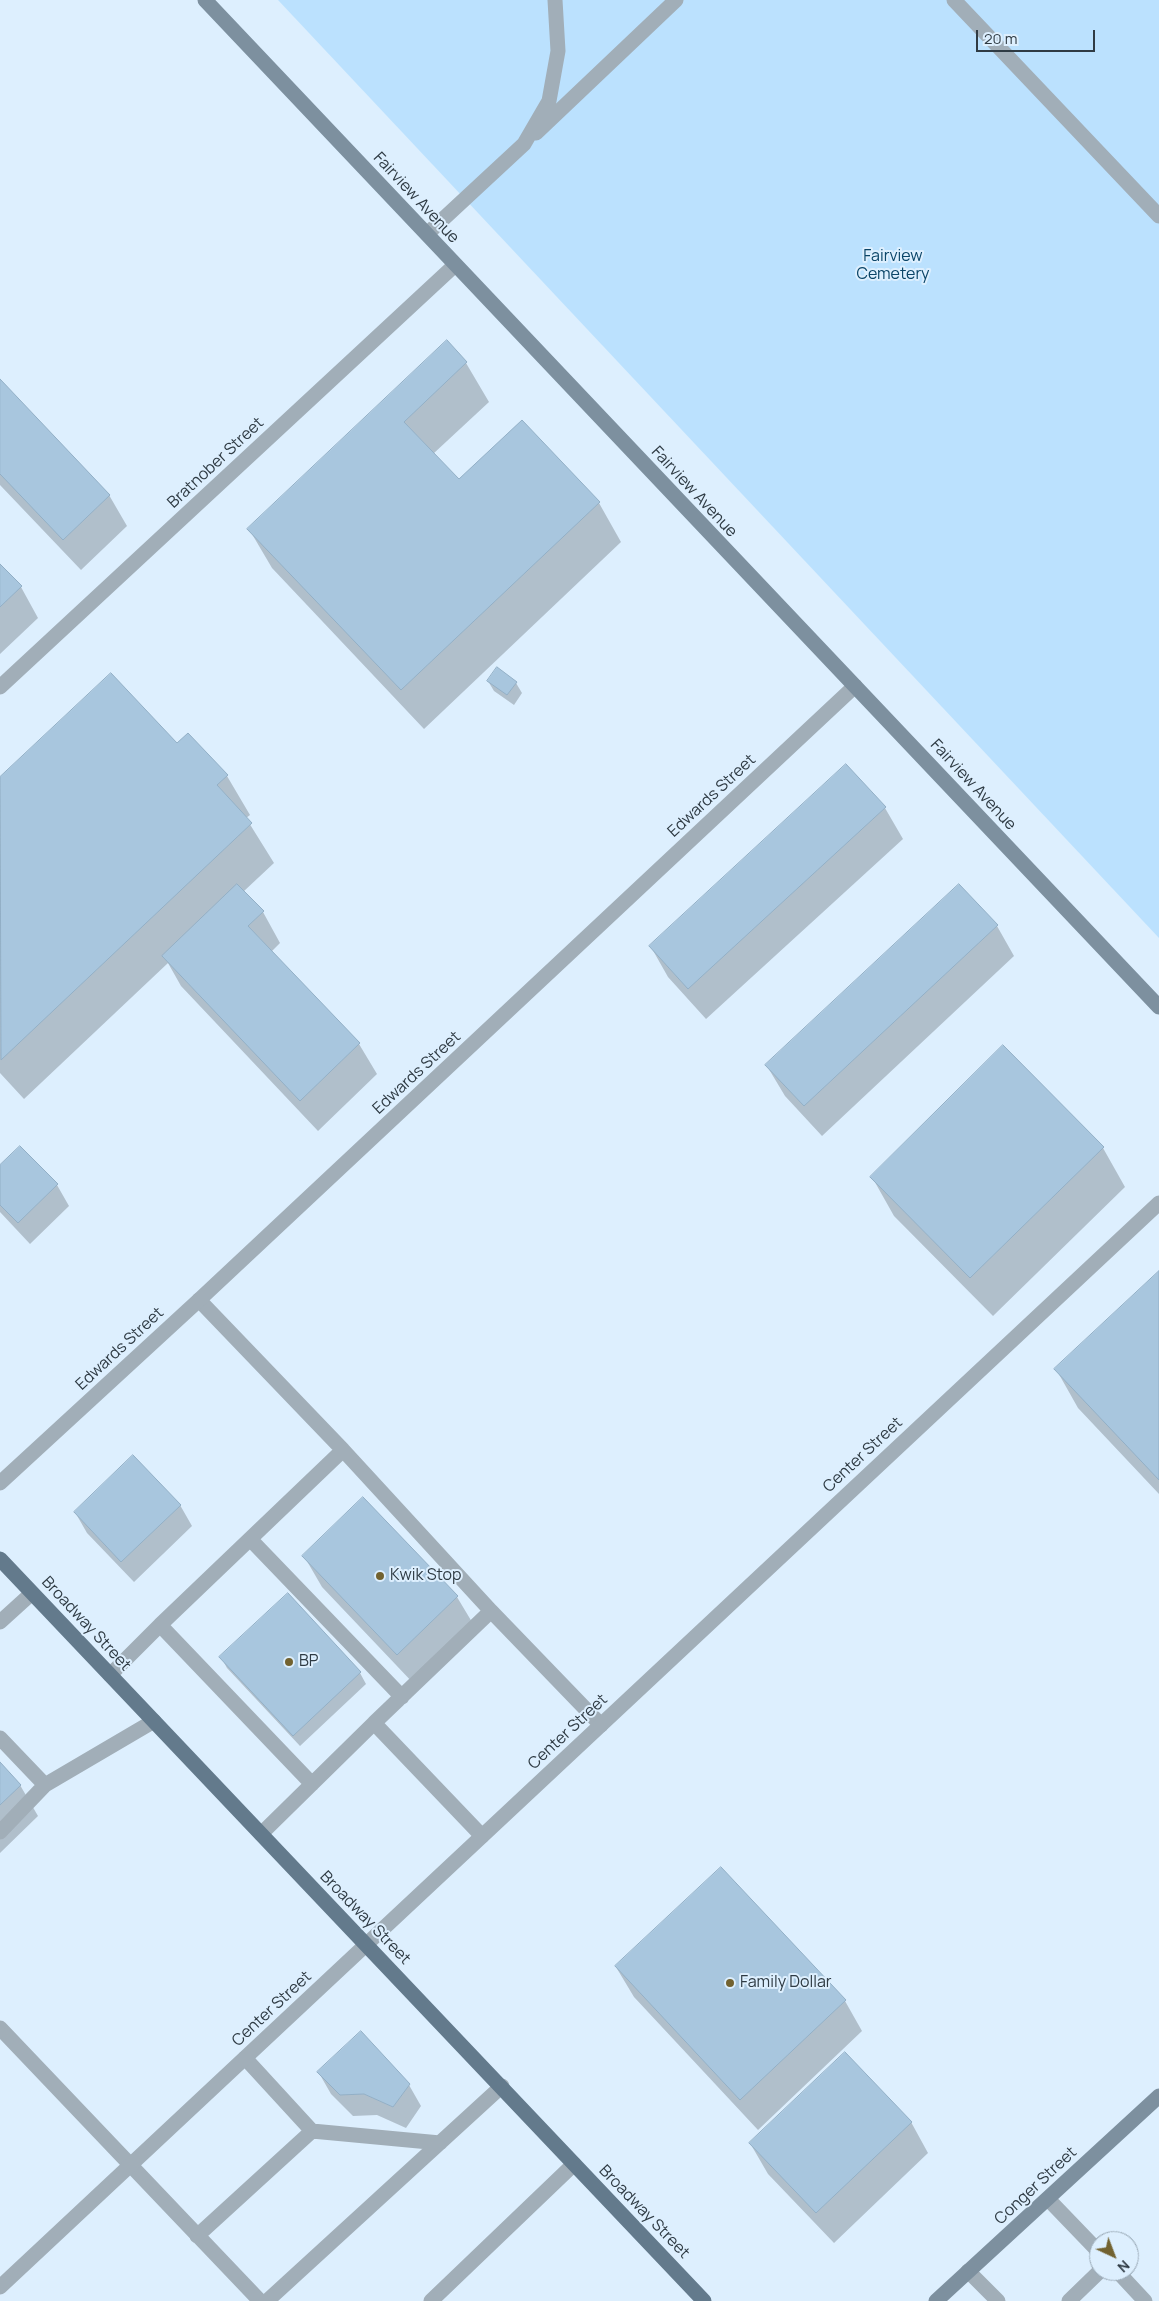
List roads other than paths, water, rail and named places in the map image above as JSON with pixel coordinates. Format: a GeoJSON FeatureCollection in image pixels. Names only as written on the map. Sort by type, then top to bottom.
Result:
{"type":"FeatureCollection","features":[{"type":"Feature","properties":{"kind":"main road","name":"Broadway Street"},"geometry":{"type":"LineString","coordinates":[[0,1559],[704,2301]]}},
{"type":"Feature","properties":{"kind":"street","name":"Fairview Avenue"},"geometry":{"type":"LineString","coordinates":[[205,0],[1159,1007]]}},
{"type":"Feature","properties":{"kind":"street"},"geometry":{"type":"LineString","coordinates":[[524,144],[549,101],[558,51],[555,0]]}},
{"type":"Feature","properties":{"kind":"street"},"geometry":{"type":"LineString","coordinates":[[426,234],[676,0]]}},
{"type":"Feature","properties":{"kind":"street"},"geometry":{"type":"LineString","coordinates":[[954,0],[1159,216]]}},
{"type":"Feature","properties":{"kind":"street","name":"Bratnober Street"},"geometry":{"type":"LineString","coordinates":[[0,686],[455,264]]}},
{"type":"Feature","properties":{"kind":"street","name":"Edwards Street"},"geometry":{"type":"LineString","coordinates":[[0,1483],[199,1300],[855,686]]}},
{"type":"Feature","properties":{"kind":"street","name":"Center Street"},"geometry":{"type":"LineString","coordinates":[[0,2287],[1159,1203]]}},
{"type":"Feature","properties":{"kind":"street"},"geometry":{"type":"LineString","coordinates":[[199,1300],[343,1450],[491,1611],[601,1725]]}},
{"type":"Feature","properties":{"kind":"street"},"geometry":{"type":"LineString","coordinates":[[110,1675],[343,1450]]}},
{"type":"Feature","properties":{"kind":"street"},"geometry":{"type":"LineString","coordinates":[[250,1539],[402,1697]]}},
{"type":"Feature","properties":{"kind":"street"},"geometry":{"type":"LineString","coordinates":[[0,1622],[32,1592]]}},
{"type":"Feature","properties":{"kind":"street"},"geometry":{"type":"LineString","coordinates":[[261,1834],[491,1611]]}},
{"type":"Feature","properties":{"kind":"street"},"geometry":{"type":"LineString","coordinates":[[160,1626],[312,1784]]}},
{"type":"Feature","properties":{"kind":"street"},"geometry":{"type":"LineString","coordinates":[[0,1832],[45,1785],[154,1721]]}},
{"type":"Feature","properties":{"kind":"street"},"geometry":{"type":"LineString","coordinates":[[374,1723],[482,1836]]}},
{"type":"Feature","properties":{"kind":"street"},"geometry":{"type":"LineString","coordinates":[[0,1738],[45,1785]]}},
{"type":"Feature","properties":{"kind":"street"},"geometry":{"type":"LineString","coordinates":[[0,2028],[260,2301]]}},
{"type":"Feature","properties":{"kind":"street"},"geometry":{"type":"LineString","coordinates":[[245,2058],[312,2131],[440,2143]]}},
{"type":"Feature","properties":{"kind":"street"},"geometry":{"type":"LineString","coordinates":[[267,2301],[502,2086]]}},
{"type":"Feature","properties":{"kind":"street","name":"Conger Street"},"geometry":{"type":"LineString","coordinates":[[936,2301],[1159,2096]]}},
{"type":"Feature","properties":{"kind":"street"},"geometry":{"type":"LineString","coordinates":[[197,2236],[312,2131]]}},
{"type":"Feature","properties":{"kind":"street"},"geometry":{"type":"LineString","coordinates":[[431,2301],[574,2164]]}},
{"type":"Feature","properties":{"kind":"street"},"geometry":{"type":"LineString","coordinates":[[1048,2199],[1089,2242]]}},
{"type":"Feature","properties":{"kind":"street"},"geometry":{"type":"LineString","coordinates":[[968,2271],[998,2301]]}},
{"type":"Feature","properties":{"kind":"street"},"geometry":{"type":"LineString","coordinates":[[1069,2301],[1090,2281]]}},
{"type":"Feature","properties":{"kind":"street"},"geometry":{"type":"LineString","coordinates":[[1126,2281],[1145,2301]]}},
{"type":"Feature","properties":{"kind":"place","name":"Kwik Stop"},"geometry":{"type":"Point","coordinates":[380,1576]}},
{"type":"Feature","properties":{"kind":"place","name":"BP"},"geometry":{"type":"Point","coordinates":[289,1662]}},
{"type":"Feature","properties":{"kind":"place","name":"Family Dollar"},"geometry":{"type":"Point","coordinates":[730,1983]}},
{"type":"Feature","properties":{"kind":"park label","name":"Fairview Cemetery"},"geometry":{"type":"Point","coordinates":[893,266]}}]}
